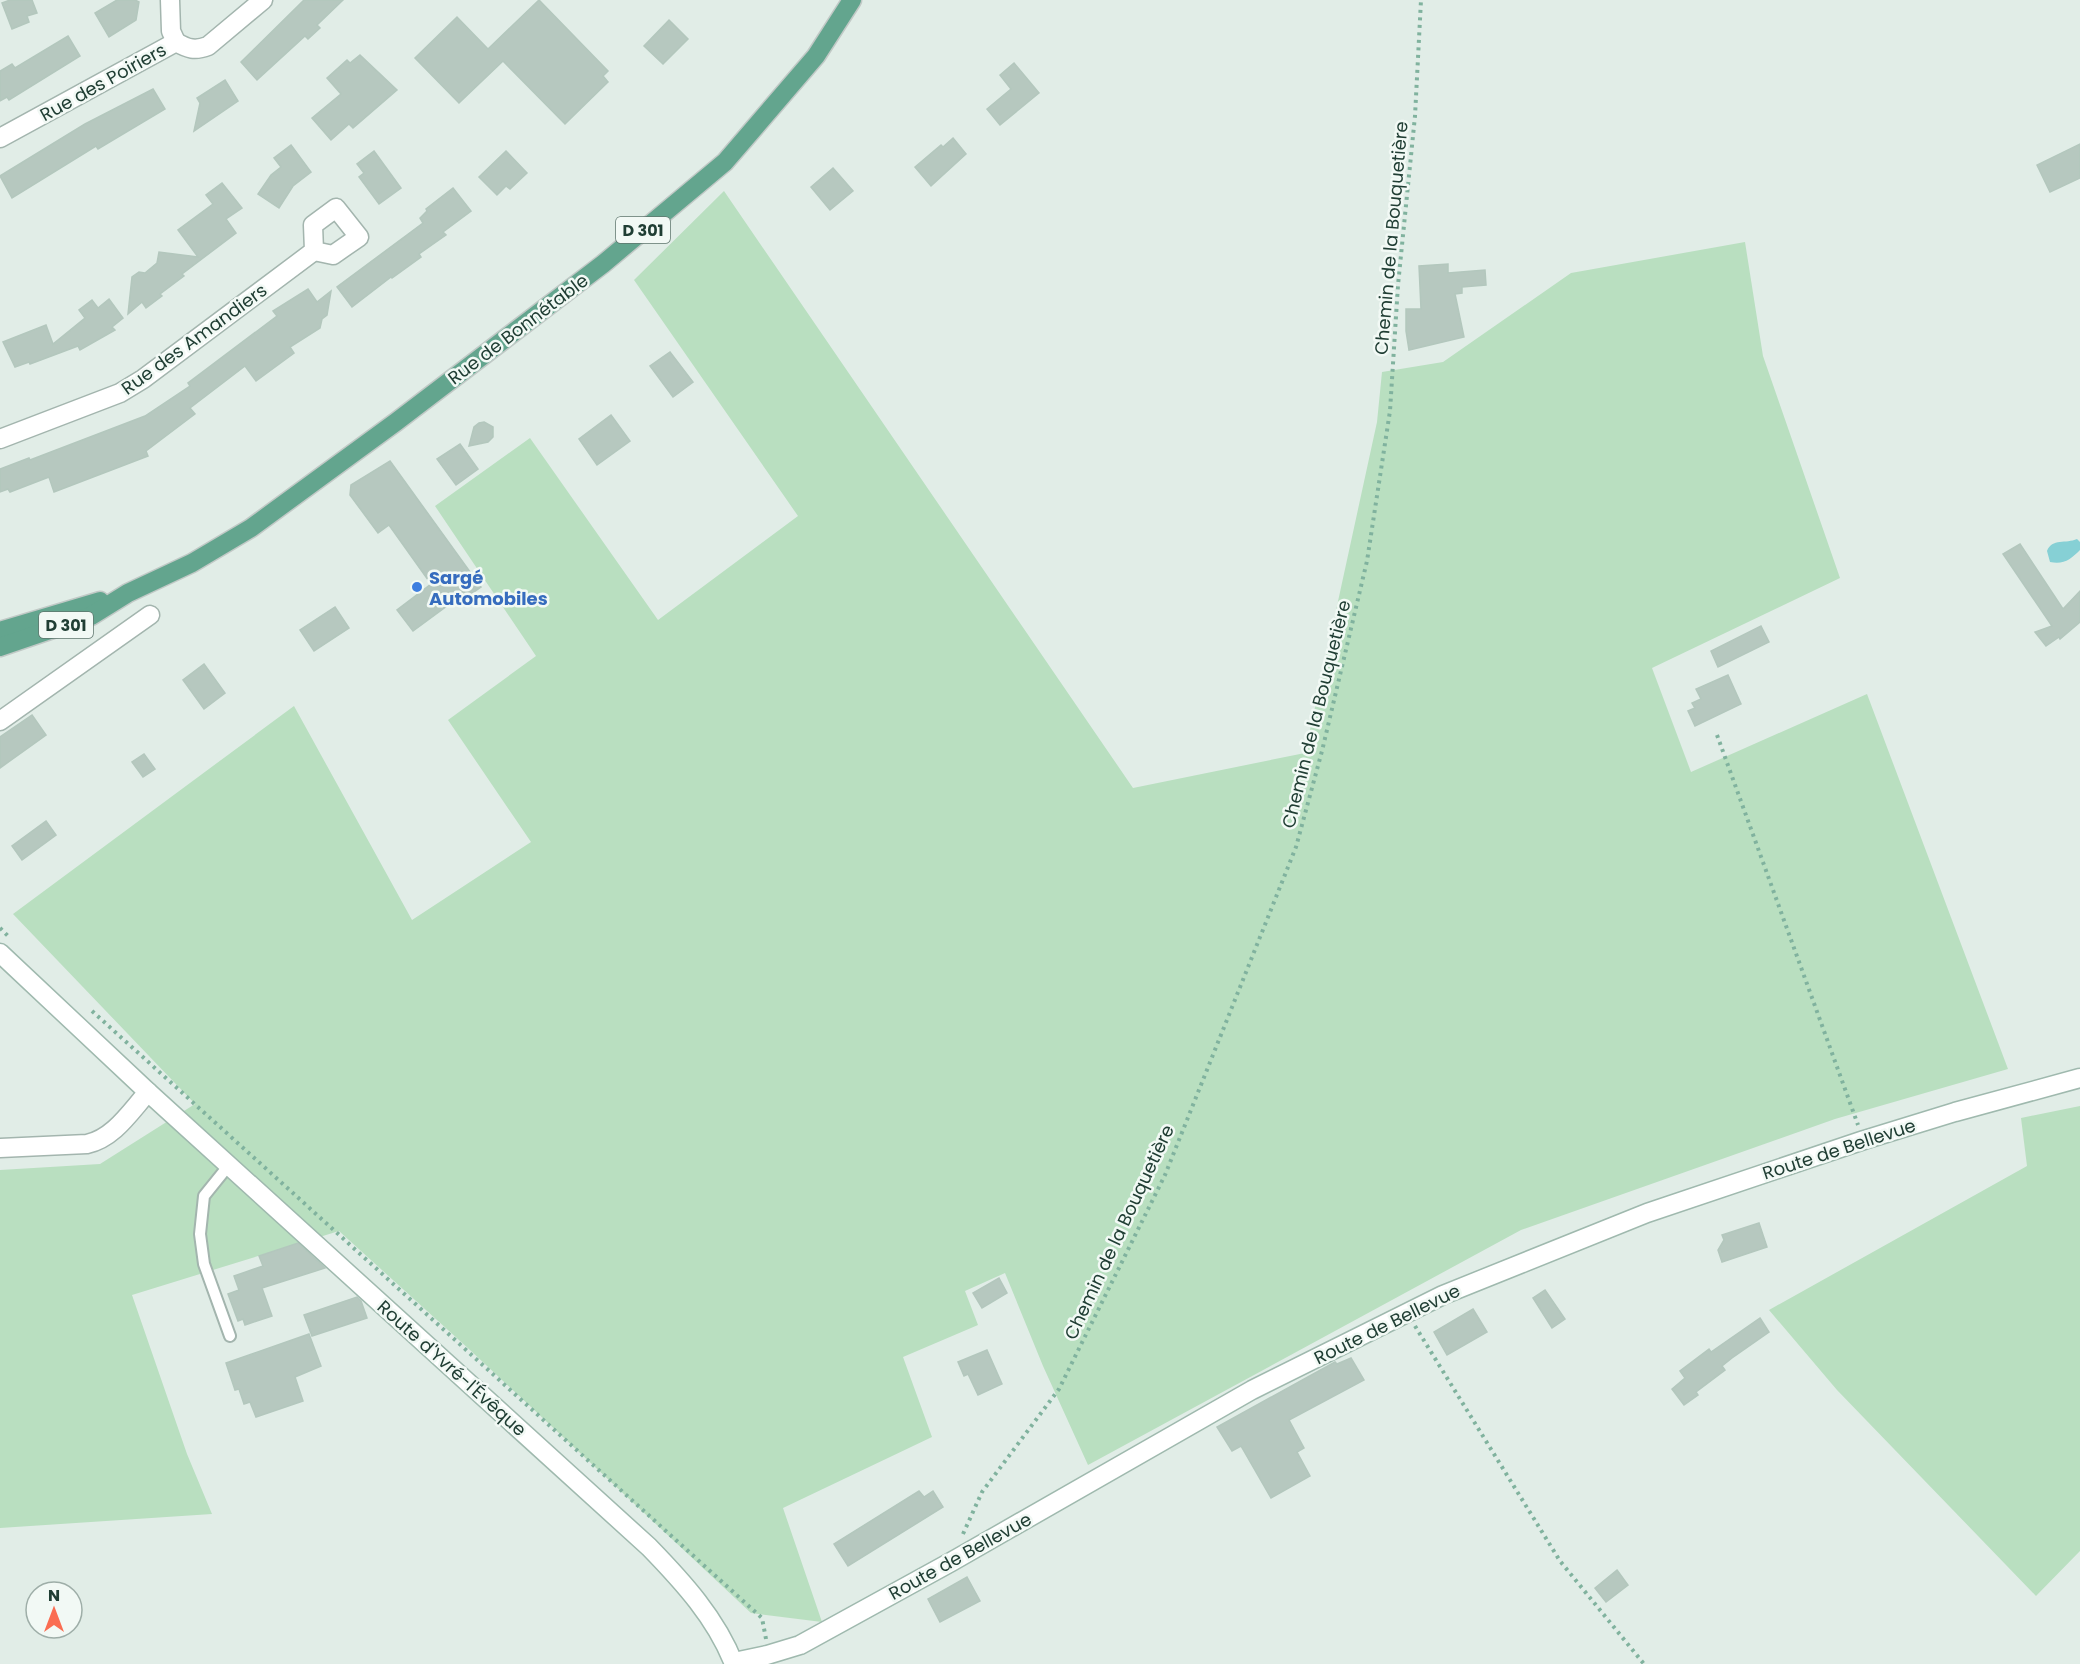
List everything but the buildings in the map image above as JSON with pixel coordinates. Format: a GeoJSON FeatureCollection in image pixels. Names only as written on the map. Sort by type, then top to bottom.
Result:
{"type":"FeatureCollection","features":[{"type":"Feature","properties":{"kind":"main road","name":"Rue de Bonnétable"},"geometry":{"type":"LineString","coordinates":[[128,593],[192,563],[251,528],[396,422],[603,264],[725,162],[816,56],[852,0]]}},
{"type":"Feature","properties":{"kind":"main road","name":"D 301"},"geometry":{"type":"LineString","coordinates":[[0,631],[128,593]]}},
{"type":"Feature","properties":{"kind":"main road","name":"D 301"},"geometry":{"type":"LineString","coordinates":[[0,646],[91,616],[128,593]]}},
{"type":"Feature","properties":{"kind":"street"},"geometry":{"type":"LineString","coordinates":[[170,0],[171,31],[176,42]]}},
{"type":"Feature","properties":{"kind":"street","name":"Rue des Poiriers"},"geometry":{"type":"LineString","coordinates":[[0,138],[176,42],[185,48],[197,50],[208,46],[263,0]]}},
{"type":"Feature","properties":{"kind":"street","name":"Rue des Amandiers"},"geometry":{"type":"LineString","coordinates":[[0,439],[120,393],[143,379],[314,251]]}},
{"type":"Feature","properties":{"kind":"street"},"geometry":{"type":"LineString","coordinates":[[0,721],[150,615]]}},
{"type":"Feature","properties":{"kind":"street","name":"Route d'Yvré-l'Évêque"},"geometry":{"type":"LineString","coordinates":[[5,945],[148,1092],[649,1547],[680,1579],[707,1612],[730,1663]]}},
{"type":"Feature","properties":{"kind":"street","name":"Route de Bellevue"},"geometry":{"type":"LineString","coordinates":[[730,1663],[800,1645],[951,1562],[1252,1390],[1443,1295],[1647,1213],[1864,1140],[1955,1112],[2080,1078]]}},
{"type":"Feature","properties":{"kind":"street"},"geometry":{"type":"LineString","coordinates":[[0,1148],[97,1142],[110,1135],[148,1092]]}},
{"type":"Feature","properties":{"kind":"lane"},"geometry":{"type":"LineString","coordinates":[[229,1165],[204,1196],[200,1234],[204,1264],[230,1336]]}},
{"type":"Feature","properties":{"kind":"path","name":"Chemin de la Bouquetière"},"geometry":{"type":"LineString","coordinates":[[951,1562],[982,1492],[1059,1389],[1165,1175],[1296,847],[1322,751],[1367,561],[1390,411],[1398,285],[1415,117],[1421,0]]}},
{"type":"Feature","properties":{"kind":"path"},"geometry":{"type":"LineString","coordinates":[[1716,735],[1864,1140]]}},
{"type":"Feature","properties":{"kind":"path"},"geometry":{"type":"LineString","coordinates":[[0,928],[5,945]]}},
{"type":"Feature","properties":{"kind":"path"},"geometry":{"type":"LineString","coordinates":[[89,1009],[762,1618],[767,1655]]}},
{"type":"Feature","properties":{"kind":"path"},"geometry":{"type":"LineString","coordinates":[[1407,1313],[1560,1561],[1644,1664]]}},
{"type":"Feature","properties":{"kind":"green space"},"geometry":{"type":"Polygon","coordinates":[[[724,191],[1133,788],[1305,753],[1377,422],[1382,372],[1443,362],[1571,273],[1745,242],[1763,356],[1840,578],[1652,668],[1691,772],[1867,694],[2008,1069],[1835,1119],[1521,1230],[1088,1465],[1043,1366],[1005,1273],[965,1291],[978,1325],[903,1357],[932,1437],[783,1508],[822,1622],[751,1613],[470,1350],[339,1231],[132,1295],[187,1454],[212,1514],[0,1528],[0,1170],[100,1164],[195,1104],[13,914],[294,706],[412,920],[531,842],[448,720],[536,656],[435,506],[530,438],[658,620],[798,516],[634,280],[724,191]]]}},
{"type":"Feature","properties":{"kind":"green space"},"geometry":{"type":"Polygon","coordinates":[[[2080,1106],[2080,1551],[2036,1596],[1837,1390],[1769,1310],[2027,1166],[2021,1118],[2080,1106]]]}},
{"type":"Feature","properties":{"kind":"water"},"geometry":{"type":"Polygon","coordinates":[[[2077,539],[2080,542],[2080,550],[2073,556],[2063,562],[2050,562],[2047,551],[2052,544],[2077,539]]]}},
{"type":"Feature","properties":{"kind":"place","name":"Sargé Automobiles"},"geometry":{"type":"Point","coordinates":[417,587]}}]}
